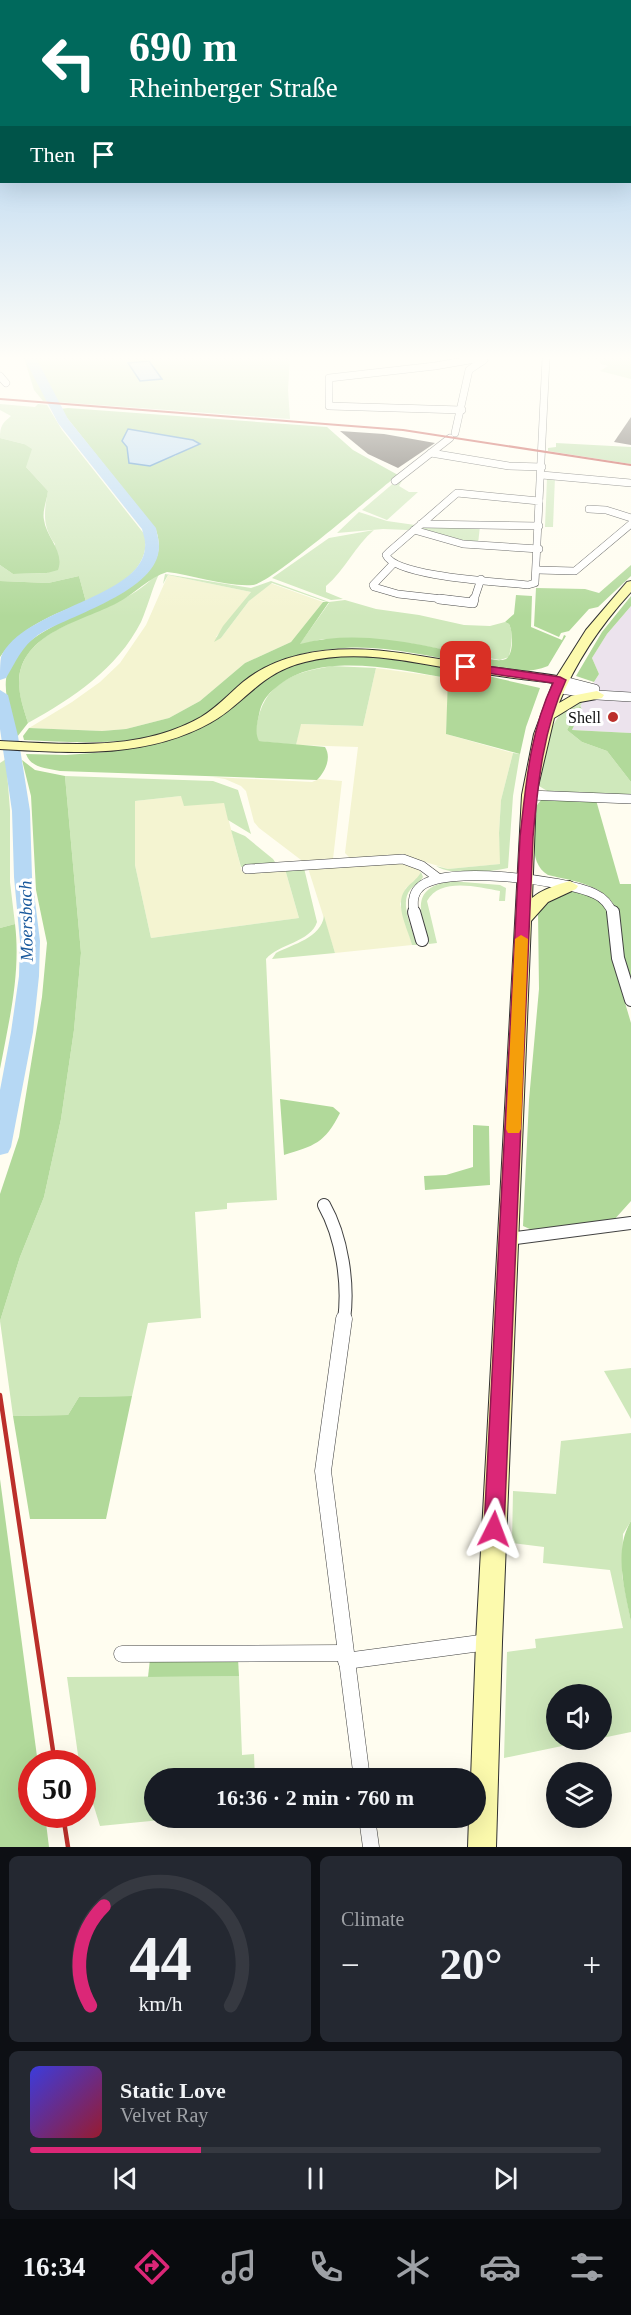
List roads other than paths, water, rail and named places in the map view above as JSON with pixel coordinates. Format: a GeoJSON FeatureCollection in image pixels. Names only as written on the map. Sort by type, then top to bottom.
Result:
{"type":"FeatureCollection","features":[{"type":"Feature","properties":{"kind":"main road"},"geometry":{"type":"LineString","coordinates":[[482,1847],[489,1642],[522,922],[530,795],[534,765],[558,684],[573,657],[604,614],[631,585]]}},
{"type":"Feature","properties":{"kind":"main road"},"geometry":{"type":"LineString","coordinates":[[0,745],[110,747],[137,743],[179,732],[215,714],[270,669],[323,653],[356,651],[390,653],[558,684]]}},
{"type":"Feature","properties":{"kind":"main road"},"geometry":{"type":"LineString","coordinates":[[508,672],[547,669],[573,657]]}},
{"type":"Feature","properties":{"kind":"main road"},"geometry":{"type":"LineString","coordinates":[[466,667],[508,672],[558,684]]}},
{"type":"Feature","properties":{"kind":"main road"},"geometry":{"type":"LineString","coordinates":[[547,716],[576,699],[597,695]]}},
{"type":"Feature","properties":{"kind":"main road"},"geometry":{"type":"LineString","coordinates":[[522,922],[532,905],[544,895],[570,886]]}},
{"type":"Feature","properties":{"kind":"street"},"geometry":{"type":"LineString","coordinates":[[395,481],[442,444]]}},
{"type":"Feature","properties":{"kind":"street"},"geometry":{"type":"LineString","coordinates":[[540,501],[457,493],[386,555],[393,564],[402,569],[435,575],[534,584],[537,570],[543,444]]}},
{"type":"Feature","properties":{"kind":"street"},"geometry":{"type":"LineString","coordinates":[[431,453],[631,483]]}},
{"type":"Feature","properties":{"kind":"street"},"geometry":{"type":"LineString","coordinates":[[589,509],[606,510],[631,518]]}},
{"type":"Feature","properties":{"kind":"street"},"geometry":{"type":"LineString","coordinates":[[421,524],[539,526]]}},
{"type":"Feature","properties":{"kind":"street"},"geometry":{"type":"LineString","coordinates":[[537,570],[575,571],[631,524]]}},
{"type":"Feature","properties":{"kind":"street"},"geometry":{"type":"LineString","coordinates":[[414,530],[463,544],[538,549]]}},
{"type":"Feature","properties":{"kind":"street"},"geometry":{"type":"LineString","coordinates":[[393,564],[373,585],[374,587],[398,594],[472,603],[481,579]]}},
{"type":"Feature","properties":{"kind":"street"},"geometry":{"type":"LineString","coordinates":[[558,684],[597,695],[626,696]]}},
{"type":"Feature","properties":{"kind":"street"},"geometry":{"type":"LineString","coordinates":[[558,684],[626,696]]}},
{"type":"Feature","properties":{"kind":"street"},"geometry":{"type":"LineString","coordinates":[[530,795],[631,799]]}},
{"type":"Feature","properties":{"kind":"street"},"geometry":{"type":"LineString","coordinates":[[247,869],[403,859],[413,861],[438,878]]}},
{"type":"Feature","properties":{"kind":"street"},"geometry":{"type":"LineString","coordinates":[[422,940],[413,901],[419,888],[438,878],[472,876],[586,889],[606,901],[615,917],[616,949],[631,999]]}},
{"type":"Feature","properties":{"kind":"street"},"geometry":{"type":"LineString","coordinates":[[324,1204],[332,1214],[345,1286],[344,1334],[323,1471],[360,1768]]}},
{"type":"Feature","properties":{"kind":"street"},"geometry":{"type":"LineString","coordinates":[[508,1239],[631,1223]]}},
{"type":"Feature","properties":{"kind":"street"},"geometry":{"type":"LineString","coordinates":[[122,1654],[345,1657],[489,1642]]}},
{"type":"Feature","properties":{"kind":"street"},"geometry":{"type":"LineString","coordinates":[[368,1828],[371,1847]]}},
{"type":"Feature","properties":{"kind":"water"},"geometry":{"type":"Polygon","coordinates":[[[125,444],[200,444],[150,466],[129,463],[125,444]]]}},
{"type":"Feature","properties":{"kind":"waterway","name":"Moersbach"},"geometry":{"type":"LineString","coordinates":[[0,675],[13,650],[27,636],[48,623],[112,593],[132,580],[146,565],[153,548],[149,528],[81,444]]}},
{"type":"Feature","properties":{"kind":"waterway","name":"Moersbach"},"geometry":{"type":"LineString","coordinates":[[0,695],[10,736],[21,811],[23,877],[30,941],[29,976],[22,1032],[0,1147]]}},
{"type":"Feature","properties":{"kind":"railway"},"geometry":{"type":"LineString","coordinates":[[495,444],[631,465]]}},
{"type":"Feature","properties":{"kind":"railway"},"geometry":{"type":"LineString","coordinates":[[0,1395],[53,1750]]}},
{"type":"Feature","properties":{"kind":"railway"},"geometry":{"type":"LineString","coordinates":[[65,1828],[68,1847]]}},
{"type":"Feature","properties":{"kind":"place","name":"Shell"},"geometry":{"type":"Point","coordinates":[613,717]}}]}
